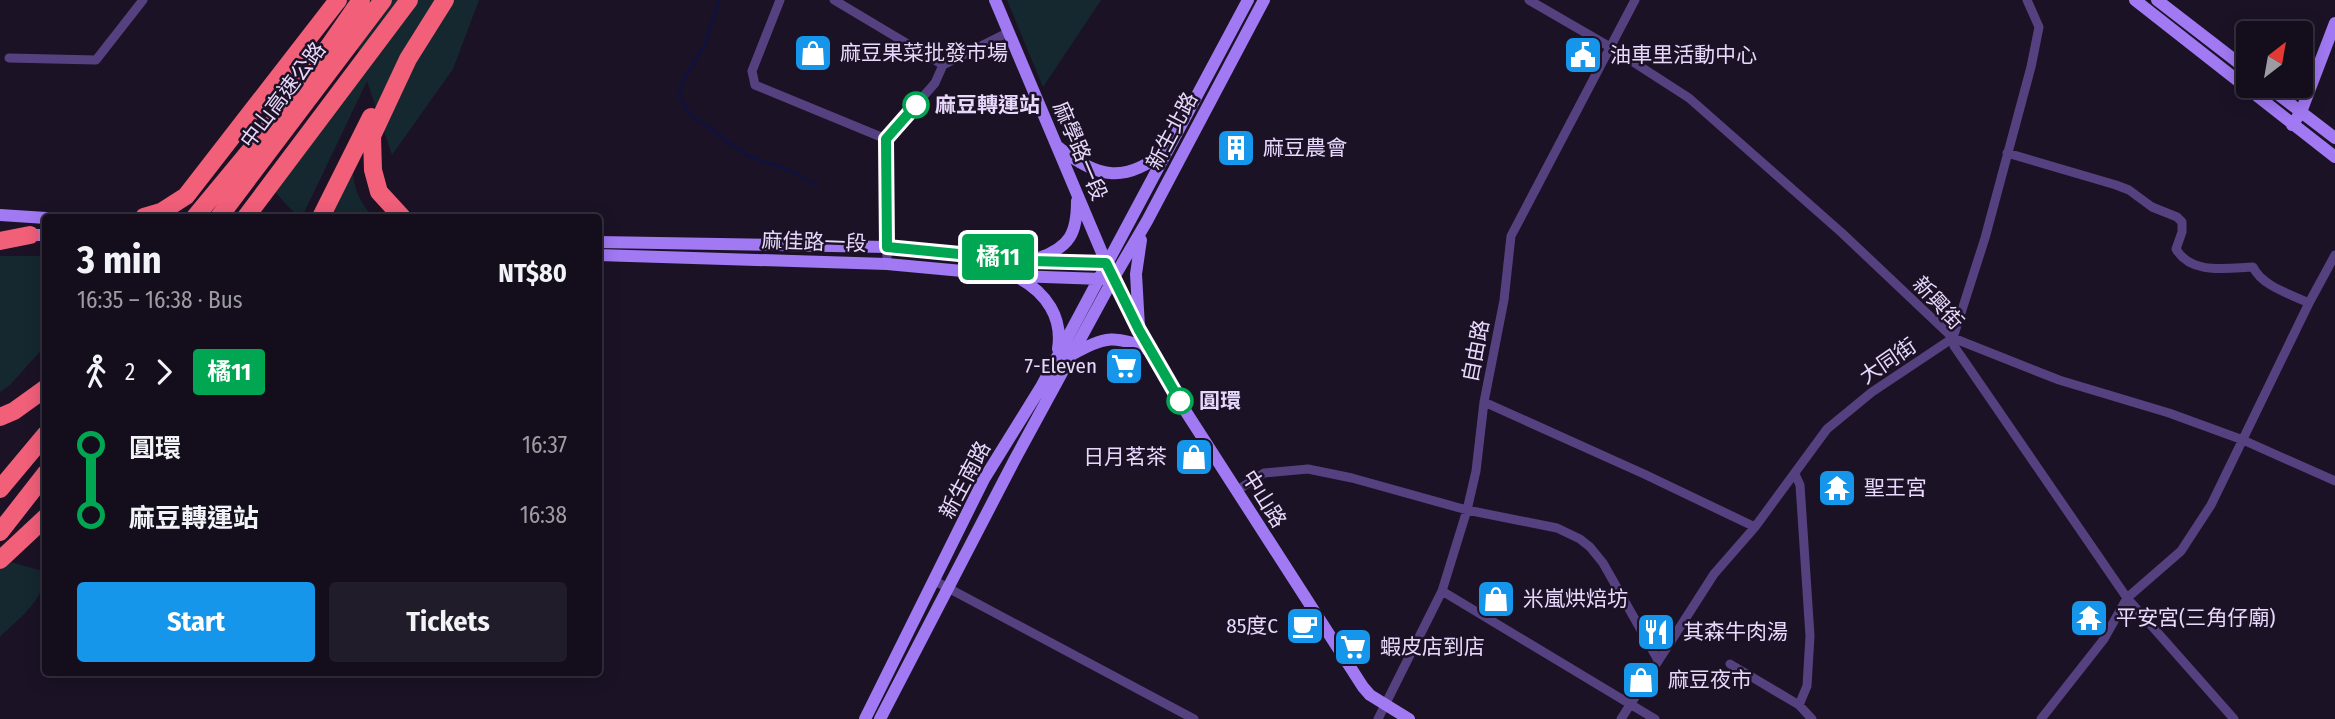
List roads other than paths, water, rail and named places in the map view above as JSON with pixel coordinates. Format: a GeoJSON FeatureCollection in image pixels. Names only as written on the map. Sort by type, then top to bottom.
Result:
{"type":"FeatureCollection","features":[{"type":"Feature","properties":{"kind":"highway"},"geometry":{"type":"LineString","coordinates":[[154,214],[186,197],[338,0]]}},
{"type":"Feature","properties":{"kind":"highway"},"geometry":{"type":"LineString","coordinates":[[197,214],[291,101],[361,0]]}},
{"type":"Feature","properties":{"kind":"highway","name":"中山高速公路"},"geometry":{"type":"LineString","coordinates":[[221,214],[383,0]]}},
{"type":"Feature","properties":{"kind":"highway","name":"中山高速公路"},"geometry":{"type":"LineString","coordinates":[[249,214],[409,0]]}},
{"type":"Feature","properties":{"kind":"highway"},"geometry":{"type":"LineString","coordinates":[[323,214],[379,102],[446,0]]}},
{"type":"Feature","properties":{"kind":"highway"},"geometry":{"type":"LineString","coordinates":[[399,214],[379,192],[373,170],[372,136],[408,59]]}},
{"type":"Feature","properties":{"kind":"highway"},"geometry":{"type":"LineString","coordinates":[[0,241],[38,235]]}},
{"type":"Feature","properties":{"kind":"highway"},"geometry":{"type":"LineString","coordinates":[[0,417],[14,411],[42,391]]}},
{"type":"Feature","properties":{"kind":"highway"},"geometry":{"type":"LineString","coordinates":[[0,489],[42,439]]}},
{"type":"Feature","properties":{"kind":"highway"},"geometry":{"type":"LineString","coordinates":[[0,532],[42,478]]}},
{"type":"Feature","properties":{"kind":"highway"},"geometry":{"type":"LineString","coordinates":[[0,560],[42,521]]}},
{"type":"Feature","properties":{"kind":"main road","name":"麻學路一段"},"geometry":{"type":"LineString","coordinates":[[995,0],[1113,279]]}},
{"type":"Feature","properties":{"kind":"main road","name":"新生北路"},"geometry":{"type":"LineString","coordinates":[[1106,263],[1248,0]]}},
{"type":"Feature","properties":{"kind":"main road","name":"新生北路"},"geometry":{"type":"LineString","coordinates":[[1113,279],[1147,221],[1264,0]]}},
{"type":"Feature","properties":{"kind":"main road"},"geometry":{"type":"LineString","coordinates":[[2135,0],[2335,157]]}},
{"type":"Feature","properties":{"kind":"main road"},"geometry":{"type":"LineString","coordinates":[[2158,0],[2236,61]]}},
{"type":"Feature","properties":{"kind":"main road"},"geometry":{"type":"LineString","coordinates":[[2292,125],[2301,112],[2335,23]]}},
{"type":"Feature","properties":{"kind":"main road"},"geometry":{"type":"LineString","coordinates":[[2283,98],[2335,138]]}},
{"type":"Feature","properties":{"kind":"main road"},"geometry":{"type":"LineString","coordinates":[[1058,146],[1076,161],[1097,171],[1117,175],[1133,172],[1151,162],[1171,145]]}},
{"type":"Feature","properties":{"kind":"main road"},"geometry":{"type":"LineString","coordinates":[[1032,261],[1051,254],[1071,238],[1077,218],[1076,194]]}},
{"type":"Feature","properties":{"kind":"main road"},"geometry":{"type":"LineString","coordinates":[[0,215],[42,218]]}},
{"type":"Feature","properties":{"kind":"main road"},"geometry":{"type":"LineString","coordinates":[[1139,330],[1136,274],[1138,253],[1147,221]]}},
{"type":"Feature","properties":{"kind":"main road"},"geometry":{"type":"LineString","coordinates":[[0,233],[38,235]]}},
{"type":"Feature","properties":{"kind":"main road","name":"麻佳路一段"},"geometry":{"type":"LineString","coordinates":[[602,242],[887,247],[1032,261],[1106,263]]}},
{"type":"Feature","properties":{"kind":"main road","name":"麻佳路一段"},"geometry":{"type":"LineString","coordinates":[[602,256],[887,264],[1016,276],[1113,279]]}},
{"type":"Feature","properties":{"kind":"main road","name":"新生南路"},"geometry":{"type":"LineString","coordinates":[[865,719],[984,479],[1041,387],[1106,263]]}},
{"type":"Feature","properties":{"kind":"main road"},"geometry":{"type":"LineString","coordinates":[[1016,276],[1037,288],[1055,317],[1059,338],[1056,357]]}},
{"type":"Feature","properties":{"kind":"main road","name":"新生南路"},"geometry":{"type":"LineString","coordinates":[[880,719],[1113,279]]}},
{"type":"Feature","properties":{"kind":"main road","name":"中山路"},"geometry":{"type":"LineString","coordinates":[[1113,279],[1180,401],[1363,687],[1370,695],[1409,719]]}},
{"type":"Feature","properties":{"kind":"main road"},"geometry":{"type":"LineString","coordinates":[[1071,355],[1111,338],[1124,339],[1151,351]]}},
{"type":"Feature","properties":{"kind":"street"},"geometry":{"type":"LineString","coordinates":[[9,58],[96,60],[142,0]]}},
{"type":"Feature","properties":{"kind":"street"},"geometry":{"type":"LineString","coordinates":[[780,0],[752,71],[755,85],[886,139]]}},
{"type":"Feature","properties":{"kind":"street"},"geometry":{"type":"LineString","coordinates":[[834,0],[943,65]]}},
{"type":"Feature","properties":{"kind":"street","name":"新興街"},"geometry":{"type":"LineString","coordinates":[[1529,0],[1611,47],[1689,98],[1822,216],[1953,338],[1954,346],[2127,598],[2234,719]]}},
{"type":"Feature","properties":{"kind":"street","name":"自由路"},"geometry":{"type":"LineString","coordinates":[[1378,719],[1442,591],[1467,510],[1504,300],[1511,236],[1635,0]]}},
{"type":"Feature","properties":{"kind":"street"},"geometry":{"type":"LineString","coordinates":[[2027,0],[2039,27],[2031,67],[1985,238],[1953,338],[2059,380],[2169,413],[2243,440],[2335,481]]}},
{"type":"Feature","properties":{"kind":"street"},"geometry":{"type":"LineString","coordinates":[[887,264],[886,139],[936,83],[943,65],[1009,32]]}},
{"type":"Feature","properties":{"kind":"street"},"geometry":{"type":"LineString","coordinates":[[2007,153],[2092,176],[2129,190],[2152,207],[2177,217],[2182,222],[2182,232],[2176,249],[2181,258],[2189,263],[2221,269],[2253,267],[2266,283],[2309,303]]}},
{"type":"Feature","properties":{"kind":"street"},"geometry":{"type":"LineString","coordinates":[[2041,719],[2104,639],[2127,598],[2181,551],[2195,533],[2335,255]]}},
{"type":"Feature","properties":{"kind":"street","name":"大同街"},"geometry":{"type":"LineString","coordinates":[[1621,719],[1714,574],[1796,474],[1819,438],[1838,417],[1953,338]]}},
{"type":"Feature","properties":{"kind":"street"},"geometry":{"type":"LineString","coordinates":[[1484,402],[1755,527]]}},
{"type":"Feature","properties":{"kind":"street"},"geometry":{"type":"LineString","coordinates":[[1236,491],[1264,472],[1308,469],[1352,478],[1467,510],[1558,528],[1590,547],[1609,572],[1658,660]]}},
{"type":"Feature","properties":{"kind":"street"},"geometry":{"type":"LineString","coordinates":[[1796,474],[1800,485],[1810,636],[1807,686],[1799,705]]}},
{"type":"Feature","properties":{"kind":"street"},"geometry":{"type":"LineString","coordinates":[[935,581],[1194,719]]}},
{"type":"Feature","properties":{"kind":"street"},"geometry":{"type":"LineString","coordinates":[[1442,591],[1655,719]]}},
{"type":"Feature","properties":{"kind":"street"},"geometry":{"type":"LineString","coordinates":[[1730,664],[1799,705],[1811,719]]}},
{"type":"Feature","properties":{"kind":"waterway"},"geometry":{"type":"LineString","coordinates":[[719,0],[704,46],[680,86],[680,99],[691,115],[748,156],[791,171],[817,186]]}},
{"type":"Feature","properties":{"kind":"place","name":"麻豆果菜批發市場"},"geometry":{"type":"Point","coordinates":[813,53]}},
{"type":"Feature","properties":{"kind":"place","name":"油車里活動中心"},"geometry":{"type":"Point","coordinates":[1583,55]}},
{"type":"Feature","properties":{"kind":"place","name":"麻豆轉運站"},"geometry":{"type":"Point","coordinates":[916,105]}},
{"type":"Feature","properties":{"kind":"place","name":"麻豆農會"},"geometry":{"type":"Point","coordinates":[1236,148]}},
{"type":"Feature","properties":{"kind":"place","name":"7-Eleven"},"geometry":{"type":"Point","coordinates":[1124,366]}},
{"type":"Feature","properties":{"kind":"place","name":"圓環"},"geometry":{"type":"Point","coordinates":[1180,401]}},
{"type":"Feature","properties":{"kind":"place","name":"日月茗茶"},"geometry":{"type":"Point","coordinates":[1194,457]}},
{"type":"Feature","properties":{"kind":"place","name":"聖王宮"},"geometry":{"type":"Point","coordinates":[1837,488]}},
{"type":"Feature","properties":{"kind":"place","name":"米嵐烘焙坊"},"geometry":{"type":"Point","coordinates":[1496,599]}},
{"type":"Feature","properties":{"kind":"place","name":"平安宮(三角仔廟)"},"geometry":{"type":"Point","coordinates":[2089,618]}},
{"type":"Feature","properties":{"kind":"place","name":"85度C"},"geometry":{"type":"Point","coordinates":[1305,626]}},
{"type":"Feature","properties":{"kind":"place","name":"其森牛肉湯"},"geometry":{"type":"Point","coordinates":[1656,632]}},
{"type":"Feature","properties":{"kind":"place","name":"蝦皮店到店"},"geometry":{"type":"Point","coordinates":[1353,647]}},
{"type":"Feature","properties":{"kind":"place","name":"麻豆夜市"},"geometry":{"type":"Point","coordinates":[1641,680]}}]}
